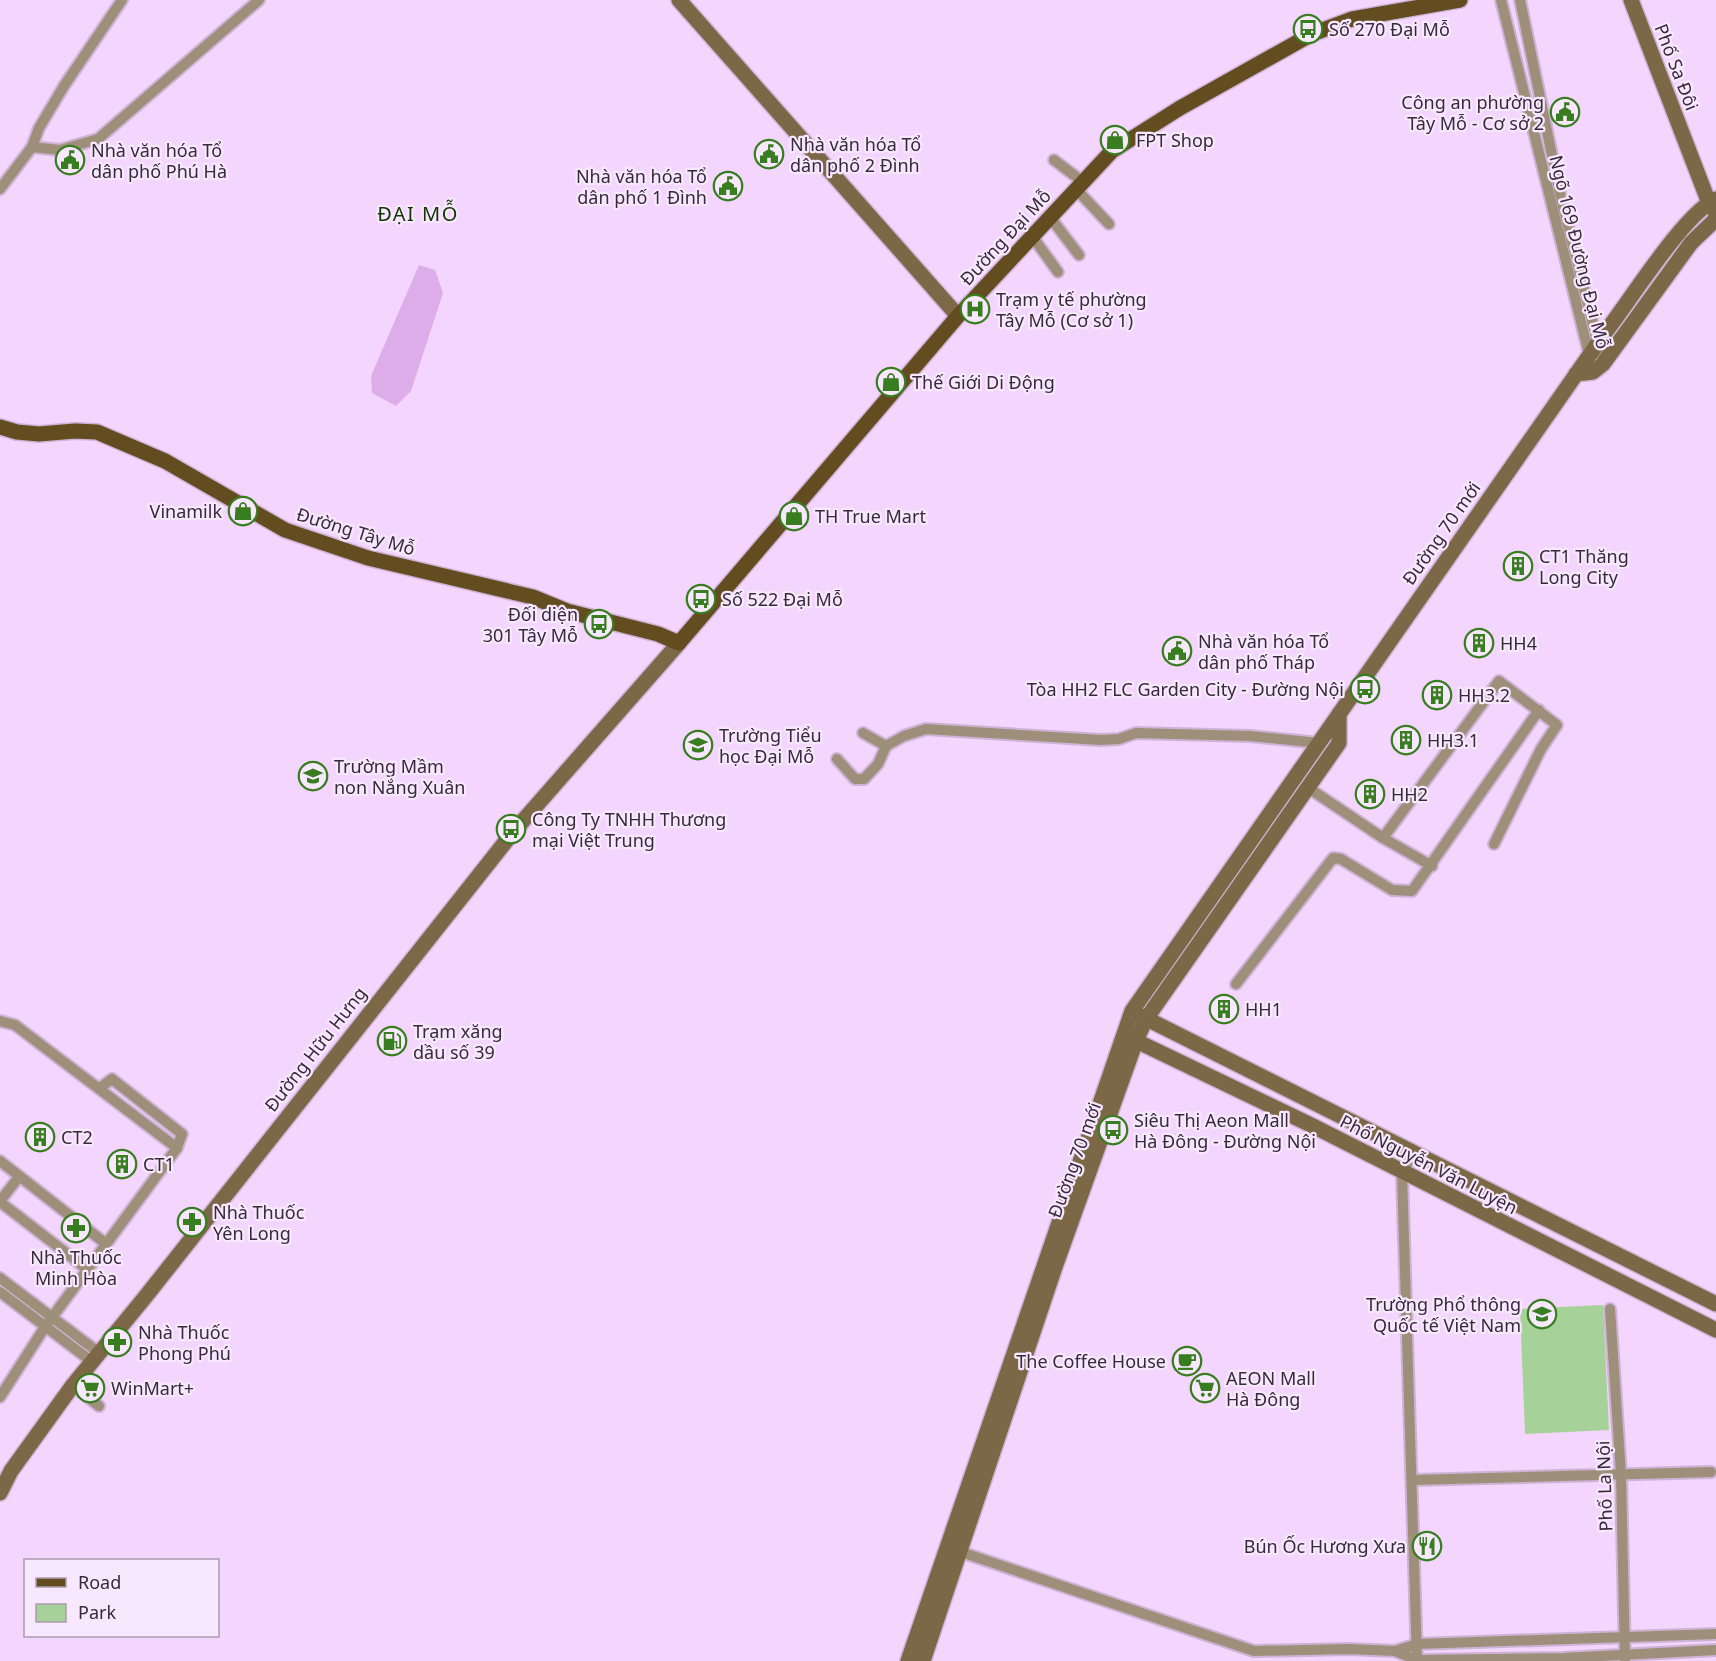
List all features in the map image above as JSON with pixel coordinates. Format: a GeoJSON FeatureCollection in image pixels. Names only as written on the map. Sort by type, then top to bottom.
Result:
{"type":"FeatureCollection","features":[{"type":"Feature","properties":{"kind":"main road","name":"Đường Đại Mỗ"},"geometry":{"type":"LineString","coordinates":[[679,643],[958,316],[1112,151],[1179,108],[1312,34],[1352,19],[1460,0]]}},
{"type":"Feature","properties":{"kind":"main road","name":"Đường Tây Mỗ"},"geometry":{"type":"LineString","coordinates":[[0,427],[17,432],[39,434],[97,432],[165,461],[285,530],[368,558],[533,597],[567,611],[657,634],[679,643]]}},
{"type":"Feature","properties":{"kind":"street"},"geometry":{"type":"LineString","coordinates":[[0,189],[32,147],[39,128],[64,86],[122,0]]}},
{"type":"Feature","properties":{"kind":"street"},"geometry":{"type":"LineString","coordinates":[[32,147],[60,150],[98,139],[259,0]]}},
{"type":"Feature","properties":{"kind":"street"},"geometry":{"type":"LineString","coordinates":[[679,0],[958,316]]}},
{"type":"Feature","properties":{"kind":"street","name":"Ngõ 169 Đường Đại Mỗ"},"geometry":{"type":"LineString","coordinates":[[1501,0],[1593,350]]}},
{"type":"Feature","properties":{"kind":"street","name":"Ngõ 169 Đường Đại Mỗ"},"geometry":{"type":"LineString","coordinates":[[1520,0],[1593,350]]}},
{"type":"Feature","properties":{"kind":"street","name":"Phố Sa Đôi"},"geometry":{"type":"LineString","coordinates":[[1631,0],[1714,205]]}},
{"type":"Feature","properties":{"kind":"street"},"geometry":{"type":"LineString","coordinates":[[1054,160],[1080,186],[1109,225]]}},
{"type":"Feature","properties":{"kind":"street","name":"Đường 70 mới"},"geometry":{"type":"LineString","coordinates":[[923,1661],[954,1550],[1129,1038],[1132,1011],[1593,350],[1670,245],[1714,205]]}},
{"type":"Feature","properties":{"kind":"street"},"geometry":{"type":"LineString","coordinates":[[1050,217],[1079,255]]}},
{"type":"Feature","properties":{"kind":"street"},"geometry":{"type":"LineString","coordinates":[[1576,374],[1598,368],[1690,243],[1716,219]]}},
{"type":"Feature","properties":{"kind":"street"},"geometry":{"type":"LineString","coordinates":[[1032,236],[1058,272]]}},
{"type":"Feature","properties":{"kind":"street"},"geometry":{"type":"LineString","coordinates":[[1593,350],[1598,368]]}},
{"type":"Feature","properties":{"kind":"street","name":"Đường Hữu Hưng"},"geometry":{"type":"LineString","coordinates":[[0,1493],[11,1470],[73,1385],[514,831],[679,643]]}},
{"type":"Feature","properties":{"kind":"street"},"geometry":{"type":"LineString","coordinates":[[1383,838],[1499,681],[1557,725],[1541,749],[1494,844]]}},
{"type":"Feature","properties":{"kind":"street"},"geometry":{"type":"LineString","coordinates":[[1236,984],[1333,858],[1341,858],[1392,890],[1412,891],[1432,866],[1539,710]]}},
{"type":"Feature","properties":{"kind":"street","name":"Đường 70 mới"},"geometry":{"type":"LineString","coordinates":[[1129,1038],[1146,1019],[1339,743],[1339,714]]}},
{"type":"Feature","properties":{"kind":"street"},"geometry":{"type":"LineString","coordinates":[[837,759],[855,779],[864,779],[878,764],[886,746],[904,736],[926,729],[1101,740],[1119,739],[1136,733],[1221,734],[1319,743]]}},
{"type":"Feature","properties":{"kind":"street"},"geometry":{"type":"LineString","coordinates":[[863,733],[886,746]]}},
{"type":"Feature","properties":{"kind":"street"},"geometry":{"type":"LineString","coordinates":[[1308,787],[1383,838],[1432,866]]}},
{"type":"Feature","properties":{"kind":"street","name":"Phố Nguyễn Văn Luyện"},"geometry":{"type":"LineString","coordinates":[[1132,1011],[1716,1304]]}},
{"type":"Feature","properties":{"kind":"street"},"geometry":{"type":"LineString","coordinates":[[0,1021],[15,1025],[101,1088],[112,1079],[182,1134],[177,1148],[5,1380],[0,1397]]}},
{"type":"Feature","properties":{"kind":"street","name":"Phố Nguyễn Văn Luyện"},"geometry":{"type":"LineString","coordinates":[[1129,1038],[1311,1125],[1402,1174],[1716,1330]]}},
{"type":"Feature","properties":{"kind":"street"},"geometry":{"type":"LineString","coordinates":[[1413,1152],[1402,1174],[1417,1660]]}},
{"type":"Feature","properties":{"kind":"street"},"geometry":{"type":"LineString","coordinates":[[0,1161],[105,1243]]}},
{"type":"Feature","properties":{"kind":"street"},"geometry":{"type":"LineString","coordinates":[[19,1177],[0,1202],[87,1269]]}},
{"type":"Feature","properties":{"kind":"street"},"geometry":{"type":"LineString","coordinates":[[1597,1270],[1608,1248]]}},
{"type":"Feature","properties":{"kind":"street"},"geometry":{"type":"LineString","coordinates":[[1642,1293],[1653,1272]]}},
{"type":"Feature","properties":{"kind":"street"},"geometry":{"type":"LineString","coordinates":[[0,1278],[48,1322]]}},
{"type":"Feature","properties":{"kind":"street"},"geometry":{"type":"LineString","coordinates":[[0,1292],[48,1322],[95,1357]]}},
{"type":"Feature","properties":{"kind":"street","name":"Phố La Nội"},"geometry":{"type":"LineString","coordinates":[[1610,1309],[1621,1475],[1625,1658]]}},
{"type":"Feature","properties":{"kind":"street"},"geometry":{"type":"LineString","coordinates":[[73,1385],[99,1406]]}},
{"type":"Feature","properties":{"kind":"street"},"geometry":{"type":"LineString","coordinates":[[1413,1480],[1711,1472]]}},
{"type":"Feature","properties":{"kind":"street"},"geometry":{"type":"LineString","coordinates":[[908,1661],[954,1550],[1254,1651],[1349,1649],[1395,1651],[1417,1660],[1625,1658],[1716,1650]]}},
{"type":"Feature","properties":{"kind":"street"},"geometry":{"type":"LineString","coordinates":[[1395,1651],[1417,1644],[1716,1634]]}},
{"type":"Feature","properties":{"kind":"green space"},"geometry":{"type":"Polygon","coordinates":[[[1603,1305],[1609,1430],[1525,1434],[1520,1309],[1603,1305]]]}},
{"type":"Feature","properties":{"kind":"shaded area"},"geometry":{"type":"Polygon","coordinates":[[[419,265],[435,270],[443,293],[411,391],[396,406],[372,393],[371,376],[419,265]]]}},
{"type":"Feature","properties":{"kind":"place","name":"Số 270 Đại Mỗ"},"geometry":{"type":"Point","coordinates":[1308,29]}},
{"type":"Feature","properties":{"kind":"place","name":"Công an phường Tây Mỗ - Cơ sở 2"},"geometry":{"type":"Point","coordinates":[1565,112]}},
{"type":"Feature","properties":{"kind":"place","name":"FPT Shop"},"geometry":{"type":"Point","coordinates":[1115,140]}},
{"type":"Feature","properties":{"kind":"place","name":"Nhà văn hóa Tổ dân phố 2 Đình"},"geometry":{"type":"Point","coordinates":[769,154]}},
{"type":"Feature","properties":{"kind":"place","name":"Nhà văn hóa Tổ dân phố Phú Hà"},"geometry":{"type":"Point","coordinates":[70,160]}},
{"type":"Feature","properties":{"kind":"place","name":"Nhà văn hóa Tổ dân phố 1 Đình"},"geometry":{"type":"Point","coordinates":[728,186]}},
{"type":"Feature","properties":{"kind":"place","name":"Trạm y tế phường Tây Mỗ (Cơ sở 1)"},"geometry":{"type":"Point","coordinates":[975,309]}},
{"type":"Feature","properties":{"kind":"place","name":"Thế Giới Di Động"},"geometry":{"type":"Point","coordinates":[891,382]}},
{"type":"Feature","properties":{"kind":"place","name":"Vinamilk"},"geometry":{"type":"Point","coordinates":[243,511]}},
{"type":"Feature","properties":{"kind":"place","name":"TH True Mart"},"geometry":{"type":"Point","coordinates":[794,516]}},
{"type":"Feature","properties":{"kind":"place","name":"CT1 Thăng Long City"},"geometry":{"type":"Point","coordinates":[1518,566]}},
{"type":"Feature","properties":{"kind":"place","name":"Số 522 Đại Mỗ"},"geometry":{"type":"Point","coordinates":[701,599]}},
{"type":"Feature","properties":{"kind":"place","name":"Đối diện 301 Tây Mỗ"},"geometry":{"type":"Point","coordinates":[599,624]}},
{"type":"Feature","properties":{"kind":"place","name":"HH4"},"geometry":{"type":"Point","coordinates":[1479,643]}},
{"type":"Feature","properties":{"kind":"place","name":"Nhà văn hóa Tổ dân phố Tháp"},"geometry":{"type":"Point","coordinates":[1177,651]}},
{"type":"Feature","properties":{"kind":"place","name":"Tòa HH2 FLC Garden City - Đường Nội"},"geometry":{"type":"Point","coordinates":[1365,689]}},
{"type":"Feature","properties":{"kind":"place","name":"HH3.2"},"geometry":{"type":"Point","coordinates":[1437,695]}},
{"type":"Feature","properties":{"kind":"place","name":"HH3.1"},"geometry":{"type":"Point","coordinates":[1406,740]}},
{"type":"Feature","properties":{"kind":"place","name":"Trường Tiểu học Đại Mỗ"},"geometry":{"type":"Point","coordinates":[698,745]}},
{"type":"Feature","properties":{"kind":"place","name":"Trường Mầm non Nắng Xuân"},"geometry":{"type":"Point","coordinates":[313,776]}},
{"type":"Feature","properties":{"kind":"place","name":"HH2"},"geometry":{"type":"Point","coordinates":[1370,794]}},
{"type":"Feature","properties":{"kind":"place","name":"Công Ty TNHH Thương mại Việt Trung"},"geometry":{"type":"Point","coordinates":[511,829]}},
{"type":"Feature","properties":{"kind":"place","name":"HH1"},"geometry":{"type":"Point","coordinates":[1224,1009]}},
{"type":"Feature","properties":{"kind":"place","name":"Trạm xăng dầu số 39"},"geometry":{"type":"Point","coordinates":[392,1041]}},
{"type":"Feature","properties":{"kind":"place","name":"Siêu Thị Aeon Mall Hà Đông - Đường Nội"},"geometry":{"type":"Point","coordinates":[1113,1130]}},
{"type":"Feature","properties":{"kind":"place","name":"CT2"},"geometry":{"type":"Point","coordinates":[40,1137]}},
{"type":"Feature","properties":{"kind":"place","name":"CT1"},"geometry":{"type":"Point","coordinates":[122,1164]}},
{"type":"Feature","properties":{"kind":"place","name":"Nhà Thuốc Yên Long"},"geometry":{"type":"Point","coordinates":[192,1222]}},
{"type":"Feature","properties":{"kind":"place","name":"Nhà Thuốc Minh Hòa"},"geometry":{"type":"Point","coordinates":[76,1228]}},
{"type":"Feature","properties":{"kind":"place","name":"Trường Phổ thông Quốc tế Việt Nam"},"geometry":{"type":"Point","coordinates":[1542,1314]}},
{"type":"Feature","properties":{"kind":"place","name":"Nhà Thuốc Phong Phú"},"geometry":{"type":"Point","coordinates":[117,1342]}},
{"type":"Feature","properties":{"kind":"place","name":"The Coffee House"},"geometry":{"type":"Point","coordinates":[1187,1361]}},
{"type":"Feature","properties":{"kind":"place","name":"WinMart+"},"geometry":{"type":"Point","coordinates":[90,1388]}},
{"type":"Feature","properties":{"kind":"place","name":"AEON Mall Hà Đông"},"geometry":{"type":"Point","coordinates":[1205,1388]}},
{"type":"Feature","properties":{"kind":"place","name":"Bún Ốc Hương Xưa"},"geometry":{"type":"Point","coordinates":[1427,1546]}},
{"type":"Feature","properties":{"kind":"district","name":"ĐẠI MỖ"},"geometry":{"type":"Point","coordinates":[418,213]}}]}
